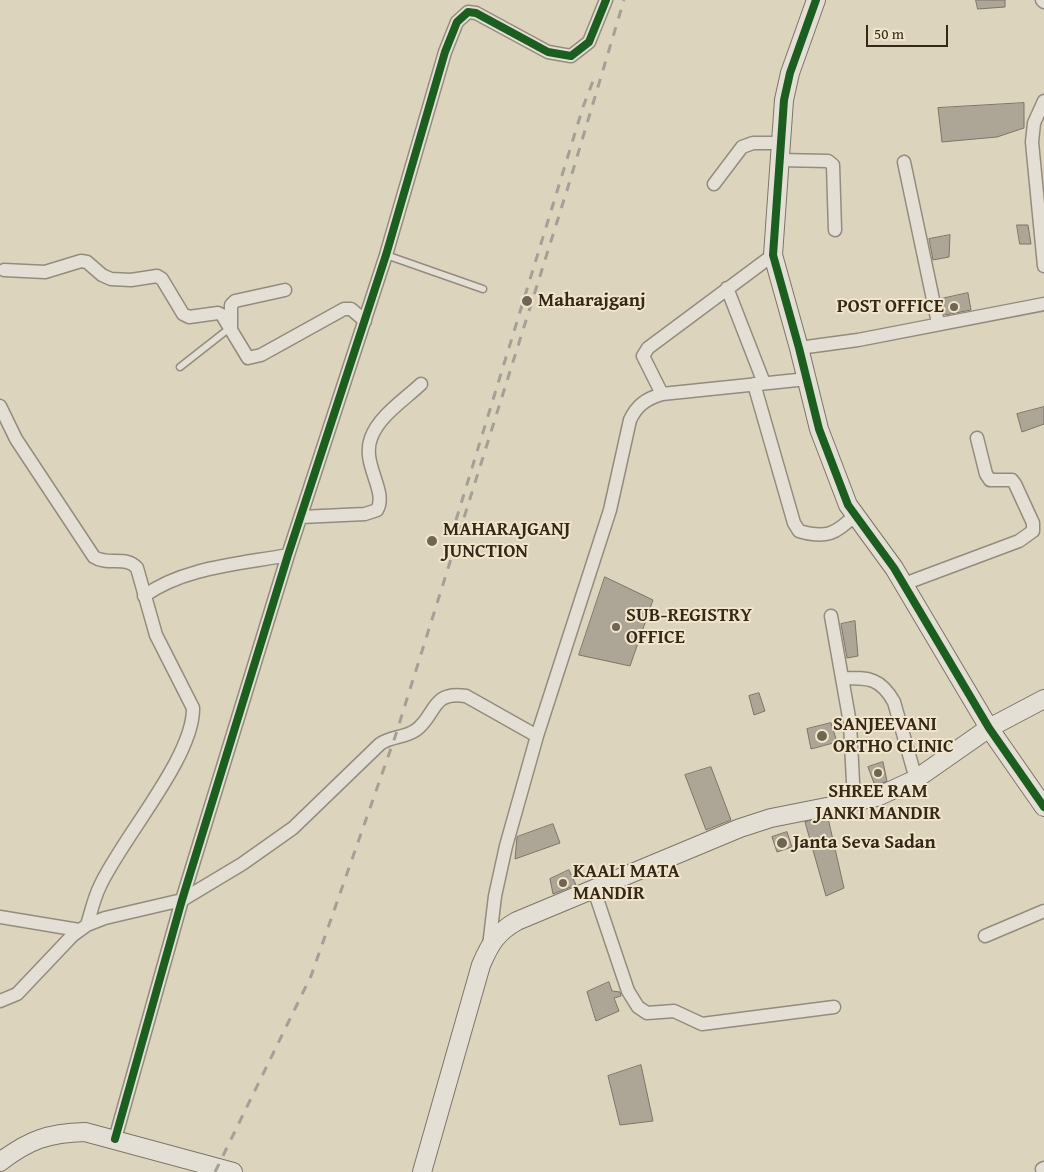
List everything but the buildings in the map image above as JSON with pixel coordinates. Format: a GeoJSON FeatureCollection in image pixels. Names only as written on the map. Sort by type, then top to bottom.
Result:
{"type":"FeatureCollection","features":[{"type":"Feature","properties":{"kind":"street"},"geometry":{"type":"LineString","coordinates":[[115,1138],[182,900],[288,555],[386,255],[445,52],[457,22],[468,12],[476,14],[548,52],[571,56],[589,42],[606,0]]}},
{"type":"Feature","properties":{"kind":"street"},"geometry":{"type":"LineString","coordinates":[[816,0],[786,87],[772,256],[800,348],[824,446],[842,492],[855,515],[904,584],[989,728],[1044,807]]}},
{"type":"Feature","properties":{"kind":"street"},"geometry":{"type":"LineString","coordinates":[[1044,101],[1034,123],[1032,142],[1044,266]]}},
{"type":"Feature","properties":{"kind":"street"},"geometry":{"type":"LineString","coordinates":[[714,184],[742,146],[753,143],[780,152],[828,161],[833,165],[835,230]]}},
{"type":"Feature","properties":{"kind":"street"},"geometry":{"type":"LineString","coordinates":[[904,162],[938,323]]}},
{"type":"Feature","properties":{"kind":"street"},"geometry":{"type":"LineString","coordinates":[[662,394],[645,363],[643,356],[648,348],[772,256]]}},
{"type":"Feature","properties":{"kind":"street"},"geometry":{"type":"LineString","coordinates":[[4,270],[45,272],[81,261],[88,262],[102,275],[111,279],[131,280],[157,276],[162,280],[183,314],[195,318],[218,313],[230,327],[248,358],[255,358],[344,309],[351,309],[365,321]]}},
{"type":"Feature","properties":{"kind":"street"},"geometry":{"type":"LineString","coordinates":[[727,288],[759,383],[794,523],[799,530],[832,534],[855,515]]}},
{"type":"Feature","properties":{"kind":"street"},"geometry":{"type":"LineString","coordinates":[[230,327],[231,305],[235,301],[285,290]]}},
{"type":"Feature","properties":{"kind":"street"},"geometry":{"type":"LineString","coordinates":[[800,348],[858,340],[1044,304]]}},
{"type":"Feature","properties":{"kind":"street"},"geometry":{"type":"LineString","coordinates":[[489,946],[500,872],[537,736],[610,510],[630,420],[636,407],[648,398],[662,394],[807,379]]}},
{"type":"Feature","properties":{"kind":"street"},"geometry":{"type":"LineString","coordinates":[[301,517],[365,514],[377,510],[381,499],[367,456],[371,438],[384,418],[422,384]]}},
{"type":"Feature","properties":{"kind":"street"},"geometry":{"type":"LineString","coordinates":[[0,406],[16,439],[94,558],[107,562],[124,561],[132,563],[137,568],[156,635],[193,708],[193,720],[168,775],[100,886],[83,928]]}},
{"type":"Feature","properties":{"kind":"street"},"geometry":{"type":"LineString","coordinates":[[904,584],[1019,541],[1033,531],[1032,523],[1012,480],[990,480],[986,474],[977,438]]}},
{"type":"Feature","properties":{"kind":"street"},"geometry":{"type":"LineString","coordinates":[[144,596],[167,581],[186,575],[288,555]]}},
{"type":"Feature","properties":{"kind":"street"},"geometry":{"type":"LineString","coordinates":[[831,616],[853,747],[854,802]]}},
{"type":"Feature","properties":{"kind":"street"},"geometry":{"type":"LineString","coordinates":[[842,678],[865,678],[878,682],[887,690],[894,702],[916,779]]}},
{"type":"Feature","properties":{"kind":"street"},"geometry":{"type":"LineString","coordinates":[[0,1001],[17,994],[83,928],[105,918],[182,900],[242,864],[293,828],[380,744],[387,739],[405,735],[416,730],[432,708],[443,698],[453,694],[466,696],[537,736]]}},
{"type":"Feature","properties":{"kind":"street"},"geometry":{"type":"LineString","coordinates":[[422,1172],[481,964],[489,946],[501,930],[517,921],[740,828],[771,818],[877,797],[916,779],[989,728],[1044,699]]}},
{"type":"Feature","properties":{"kind":"street"},"geometry":{"type":"LineString","coordinates":[[594,890],[632,1000],[647,1013],[674,1011],[702,1024],[834,1007]]}},
{"type":"Feature","properties":{"kind":"street"},"geometry":{"type":"LineString","coordinates":[[985,936],[1044,911]]}},
{"type":"Feature","properties":{"kind":"street"},"geometry":{"type":"LineString","coordinates":[[0,917],[83,928]]}},
{"type":"Feature","properties":{"kind":"street"},"geometry":{"type":"LineString","coordinates":[[0,1162],[17,1149],[37,1138],[59,1133],[85,1132],[115,1138],[233,1172]]}},
{"type":"Feature","properties":{"kind":"lane"},"geometry":{"type":"LineString","coordinates":[[386,255],[483,289]]}},
{"type":"Feature","properties":{"kind":"lane"},"geometry":{"type":"LineString","coordinates":[[180,367],[230,327]]}},
{"type":"Feature","properties":{"kind":"railway"},"geometry":{"type":"LineString","coordinates":[[215,1172],[311,976],[395,737],[568,187],[624,0]]}},
{"type":"Feature","properties":{"kind":"railway"},"geometry":{"type":"LineString","coordinates":[[456,520],[583,107],[595,76]]}},
{"type":"Feature","properties":{"kind":"cycle path"},"geometry":{"type":"LineString","coordinates":[[115,1139],[182,900],[288,555],[386,255],[445,52],[457,22],[468,12],[476,13],[548,52],[571,56],[589,42],[606,0]]}},
{"type":"Feature","properties":{"kind":"cycle path"},"geometry":{"type":"LineString","coordinates":[[816,0],[790,73],[784,100],[773,255],[819,429],[848,505],[894,568],[989,728],[1044,807]]}},
{"type":"Feature","properties":{"kind":"place","name":"Maharajganj"},"geometry":{"type":"Point","coordinates":[527,301]}},
{"type":"Feature","properties":{"kind":"place","name":"POST OFFICE"},"geometry":{"type":"Point","coordinates":[954,307]}},
{"type":"Feature","properties":{"kind":"place","name":"MAHARAJGANJ JUNCTION"},"geometry":{"type":"Point","coordinates":[432,541]}},
{"type":"Feature","properties":{"kind":"place","name":"SUB-REGISTRY OFFICE"},"geometry":{"type":"Point","coordinates":[616,627]}},
{"type":"Feature","properties":{"kind":"place","name":"SANJEEVANI ORTHO CLINIC"},"geometry":{"type":"Point","coordinates":[822,736]}},
{"type":"Feature","properties":{"kind":"place","name":"SHREE RAM JANKI MANDIR"},"geometry":{"type":"Point","coordinates":[878,773]}},
{"type":"Feature","properties":{"kind":"place","name":"Janta Seva Sadan"},"geometry":{"type":"Point","coordinates":[782,843]}},
{"type":"Feature","properties":{"kind":"place","name":"KAALI MATA MANDIR"},"geometry":{"type":"Point","coordinates":[563,883]}}]}
